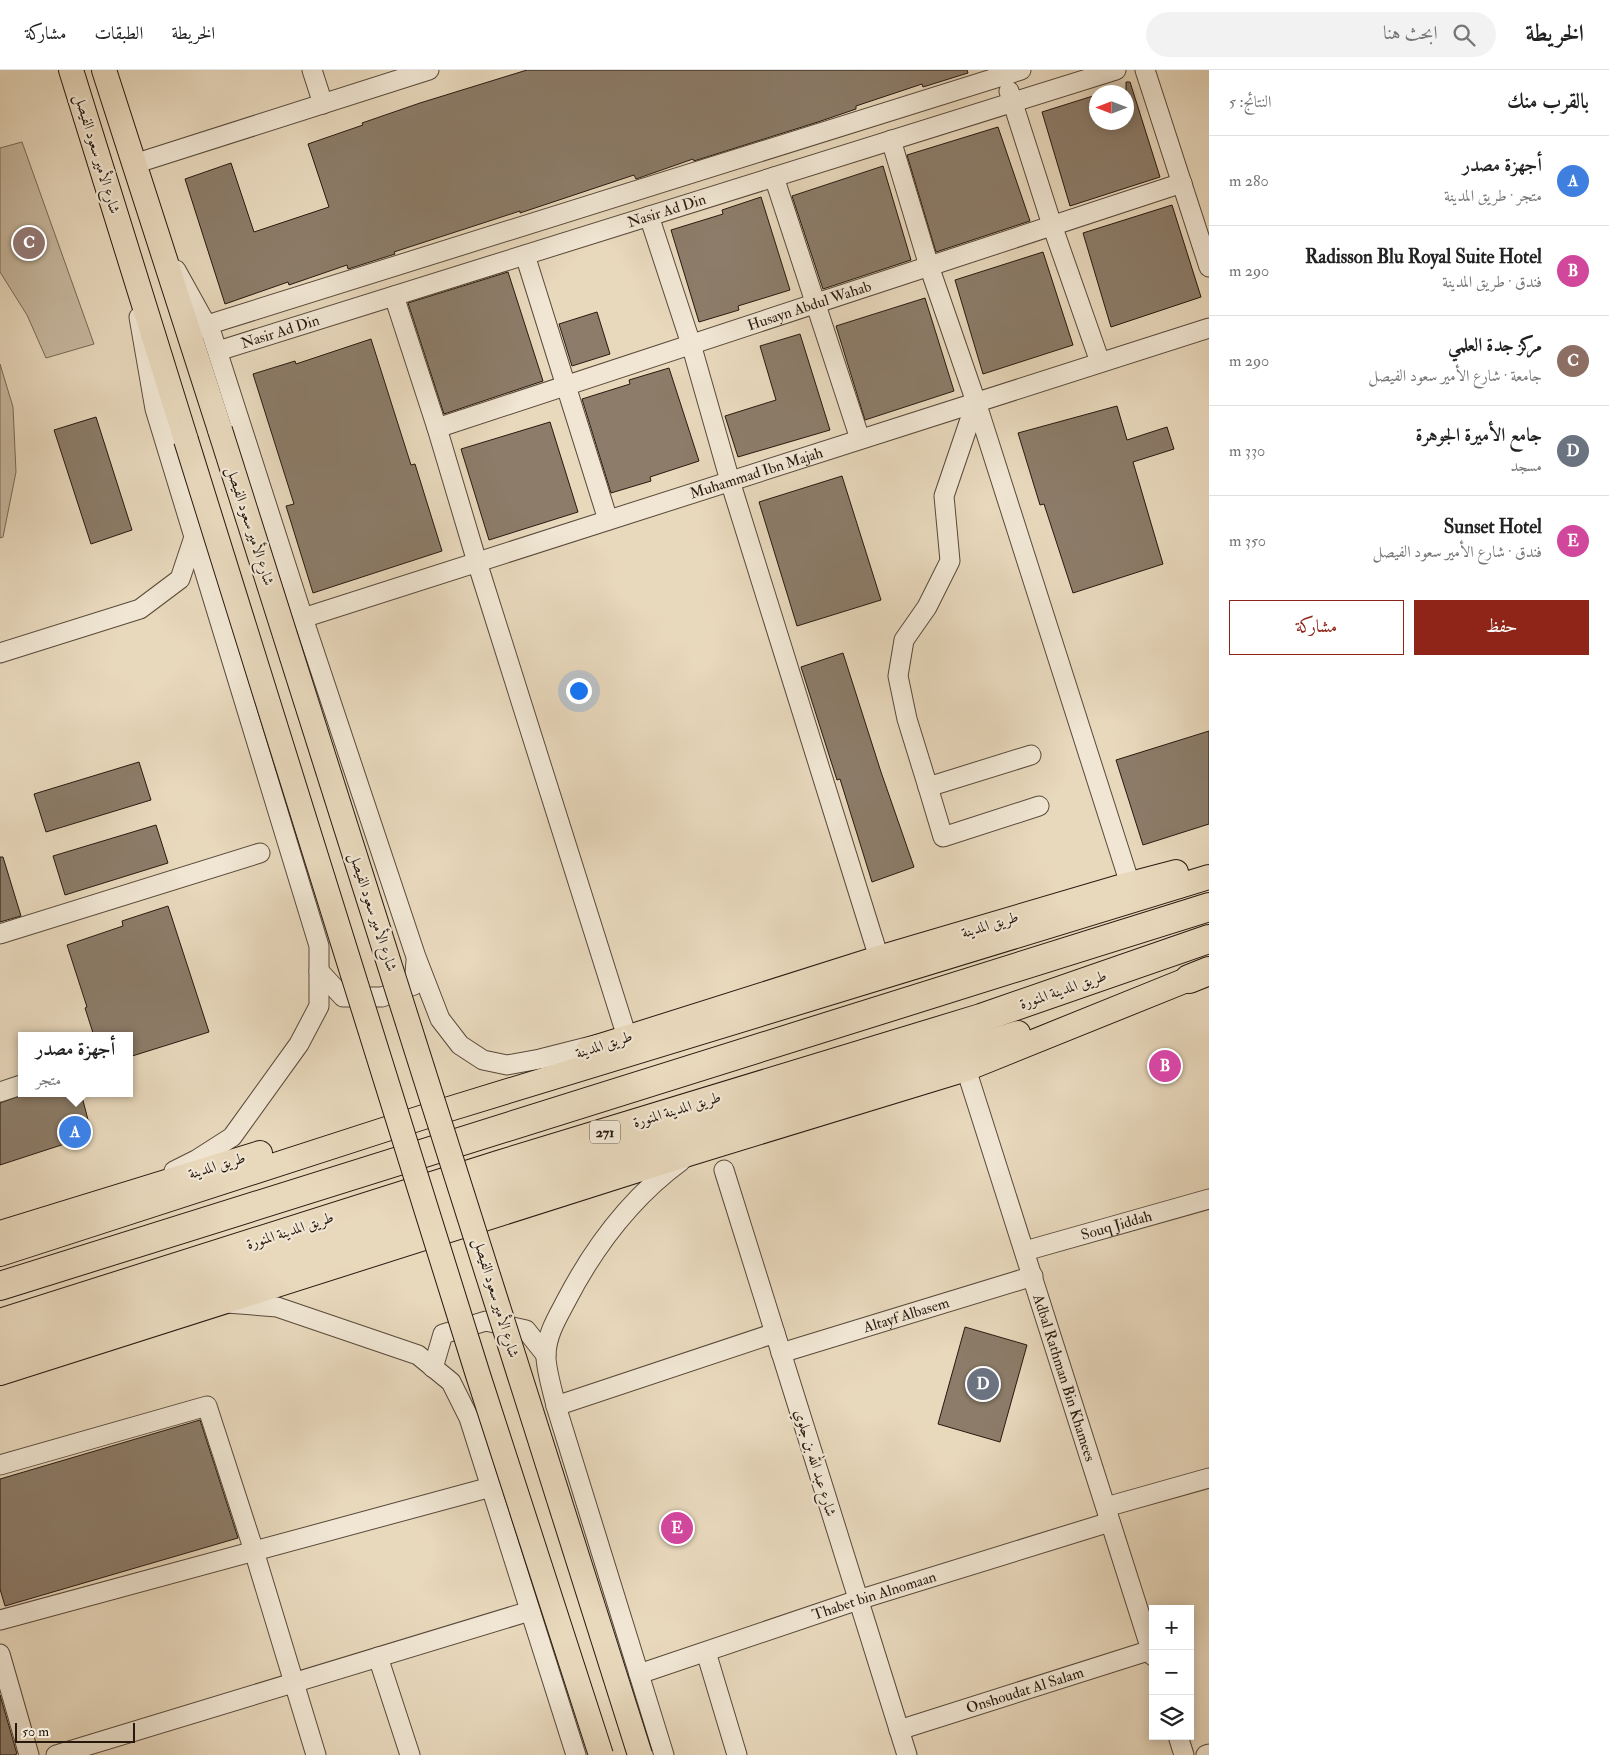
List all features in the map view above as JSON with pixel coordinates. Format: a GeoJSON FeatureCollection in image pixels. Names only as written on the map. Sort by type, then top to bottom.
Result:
{"type":"FeatureCollection","features":[{"type":"Feature","properties":{"kind":"highway","name":"271"},"geometry":{"type":"LineString","coordinates":[[0,1286],[1209,907]]}},
{"type":"Feature","properties":{"kind":"highway","name":"طريق المدينة المنورة"},"geometry":{"type":"LineString","coordinates":[[0,1323],[498,1165],[981,1018],[1209,939]]}},
{"type":"Feature","properties":{"kind":"main road","name":"شارع الأمير سعود الفيصل"},"geometry":{"type":"LineString","coordinates":[[71,70],[427,1214],[601,1755]]}},
{"type":"Feature","properties":{"kind":"main road","name":"شارع الأمير سعود الفيصل"},"geometry":{"type":"LineString","coordinates":[[104,70],[640,1755]]}},
{"type":"Feature","properties":{"kind":"main road","name":"طريق المدينة"},"geometry":{"type":"LineString","coordinates":[[0,1233],[459,1092],[879,958],[1130,884],[1209,864]]}},
{"type":"Feature","properties":{"kind":"main road","name":"طريق المدينة"},"geometry":{"type":"LineString","coordinates":[[0,1254],[436,1113],[1209,877]]}},
{"type":"Feature","properties":{"kind":"main road"},"geometry":{"type":"LineString","coordinates":[[0,1349],[465,1201],[1202,975]]}},
{"type":"Feature","properties":{"kind":"main road"},"geometry":{"type":"LineString","coordinates":[[0,1374],[691,1153],[966,1069],[1202,975]]}},
{"type":"Feature","properties":{"kind":"street"},"geometry":{"type":"LineString","coordinates":[[312,70],[323,104]]}},
{"type":"Feature","properties":{"kind":"street"},"geometry":{"type":"LineString","coordinates":[[134,164],[429,70]]}},
{"type":"Feature","properties":{"kind":"street","name":"Nasir Ad Din"},"geometry":{"type":"LineString","coordinates":[[218,352],[1116,70]]}},
{"type":"Feature","properties":{"kind":"street"},"geometry":{"type":"LineString","coordinates":[[1145,70],[1209,267]]}},
{"type":"Feature","properties":{"kind":"street"},"geometry":{"type":"LineString","coordinates":[[1016,72],[1031,96]]}},
{"type":"Feature","properties":{"kind":"street"},"geometry":{"type":"LineString","coordinates":[[1016,72],[1013,102],[1052,226],[1100,362]]}},
{"type":"Feature","properties":{"kind":"street","name":"Nasir Ad Din"},"geometry":{"type":"LineString","coordinates":[[206,325],[1016,72]]}},
{"type":"Feature","properties":{"kind":"street"},"geometry":{"type":"LineString","coordinates":[[891,140],[929,266],[976,402],[1130,884]]}},
{"type":"Feature","properties":{"kind":"street"},"geometry":{"type":"LineString","coordinates":[[774,177],[860,439]]}},
{"type":"Feature","properties":{"kind":"street","name":"Husayn Abdul Wahab"},"geometry":{"type":"LineString","coordinates":[[437,428],[1182,183]]}},
{"type":"Feature","properties":{"kind":"street"},"geometry":{"type":"LineString","coordinates":[[649,216],[691,344],[730,481],[879,958]]}},
{"type":"Feature","properties":{"kind":"street"},"geometry":{"type":"LineString","coordinates":[[158,239],[212,335],[303,618],[416,957],[440,1019],[460,1045],[483,1060],[507,1065],[627,1038],[394,296]]}},
{"type":"Feature","properties":{"kind":"street"},"geometry":{"type":"LineString","coordinates":[[525,255],[608,520]]}},
{"type":"Feature","properties":{"kind":"street"},"geometry":{"type":"LineString","coordinates":[[124,1195],[196,1160],[232,1137],[299,1044],[319,1006],[319,946],[155,409],[129,259]]}},
{"type":"Feature","properties":{"kind":"street","name":"Muhammad Ibn Majah"},"geometry":{"type":"LineString","coordinates":[[303,618],[1209,328]]}},
{"type":"Feature","properties":{"kind":"street"},"geometry":{"type":"LineString","coordinates":[[976,402],[944,496],[950,561],[927,607],[904,640],[898,676],[907,719],[943,837],[1039,806]]}},
{"type":"Feature","properties":{"kind":"street"},"geometry":{"type":"LineString","coordinates":[[0,653],[140,608],[180,579],[194,537]]}},
{"type":"Feature","properties":{"kind":"street"},"geometry":{"type":"LineString","coordinates":[[928,787],[1031,755]]}},
{"type":"Feature","properties":{"kind":"street"},"geometry":{"type":"LineString","coordinates":[[0,934],[260,853]]}},
{"type":"Feature","properties":{"kind":"street"},"geometry":{"type":"LineString","coordinates":[[319,971],[343,997],[382,997],[414,985],[416,957]]}},
{"type":"Feature","properties":{"kind":"street","name":"Adbal Rathman Bin Khamees"},"geometry":{"type":"LineString","coordinates":[[966,1069],[1151,1650]]}},
{"type":"Feature","properties":{"kind":"street"},"geometry":{"type":"LineString","coordinates":[[0,1092],[18,1086]]}},
{"type":"Feature","properties":{"kind":"street"},"geometry":{"type":"LineString","coordinates":[[664,1755],[556,1406],[546,1355],[551,1329],[576,1283],[613,1226],[660,1176],[691,1153]]}},
{"type":"Feature","properties":{"kind":"street","name":"شارع عبد الله بن جلوي"},"geometry":{"type":"LineString","coordinates":[[724,1170],[907,1755]]}},
{"type":"Feature","properties":{"kind":"street","name":"Souq Jiddah"},"geometry":{"type":"LineString","coordinates":[[1025,1252],[1209,1199]]}},
{"type":"Feature","properties":{"kind":"street","name":"Altayf Albasem"},"geometry":{"type":"LineString","coordinates":[[781,1353],[1033,1276]]}},
{"type":"Feature","properties":{"kind":"street"},"geometry":{"type":"LineString","coordinates":[[226,1302],[277,1307],[418,1355],[451,1382],[469,1418],[576,1755]]}},
{"type":"Feature","properties":{"kind":"street"},"geometry":{"type":"LineString","coordinates":[[433,1368],[443,1334],[486,1322],[526,1330],[546,1355]]}},
{"type":"Feature","properties":{"kind":"street"},"geometry":{"type":"LineString","coordinates":[[556,1406],[775,1333]]}},
{"type":"Feature","properties":{"kind":"street"},"geometry":{"type":"LineString","coordinates":[[0,1465],[207,1406],[254,1551],[316,1755]]}},
{"type":"Feature","properties":{"kind":"street","name":"Thabet bin Alnomaan"},"geometry":{"type":"LineString","coordinates":[[639,1674],[1209,1478]]}},
{"type":"Feature","properties":{"kind":"street"},"geometry":{"type":"LineString","coordinates":[[0,1620],[491,1487]]}},
{"type":"Feature","properties":{"kind":"street"},"geometry":{"type":"LineString","coordinates":[[56,1755],[530,1611]]}},
{"type":"Feature","properties":{"kind":"street"},"geometry":{"type":"LineString","coordinates":[[706,1652],[737,1755]]}},
{"type":"Feature","properties":{"kind":"street"},"geometry":{"type":"LineString","coordinates":[[0,1654],[29,1755]]}},
{"type":"Feature","properties":{"kind":"street","name":"Onshoudat Al Salam"},"geometry":{"type":"LineString","coordinates":[[899,1730],[1149,1654]]}},
{"type":"Feature","properties":{"kind":"street"},"geometry":{"type":"LineString","coordinates":[[378,1657],[410,1755]]}},
{"type":"Feature","properties":{"kind":"street"},"geometry":{"type":"LineString","coordinates":[[1179,1740],[1184,1755]]}},
{"type":"Feature","properties":{"kind":"shaded area"},"geometry":{"type":"Polygon","coordinates":[[[22,142],[94,344],[46,358],[27,315],[0,272],[0,148],[22,142]]]}},
{"type":"Feature","properties":{"kind":"shaded area"},"geometry":{"type":"Polygon","coordinates":[[[0,364],[13,407],[16,472],[3,537],[0,538],[0,364]]]}},
{"type":"Feature","properties":{"kind":"building"},"geometry":{"type":"Polygon","coordinates":[[[527,70],[967,70],[968,73],[923,87],[922,84],[856,106],[856,109],[818,122],[694,161],[693,159],[636,179],[634,175],[394,252],[395,254],[348,269],[347,265],[289,285],[288,282],[225,304],[185,179],[231,163],[254,232],[329,207],[308,144],[420,103],[527,70]]]}},
{"type":"Feature","properties":{"kind":"building"},"geometry":{"type":"Polygon","coordinates":[[[1134,95],[1160,177],[1070,206],[1042,112],[1089,97],[1089,130],[1134,130],[1134,95]]]}},
{"type":"Feature","properties":{"kind":"building"},"geometry":{"type":"Polygon","coordinates":[[[998,127],[1030,221],[936,252],[907,155],[998,127]]]}},
{"type":"Feature","properties":{"kind":"building"},"geometry":{"type":"Polygon","coordinates":[[[883,166],[911,260],[823,289],[792,196],[883,166]]]}},
{"type":"Feature","properties":{"kind":"building"},"geometry":{"type":"Polygon","coordinates":[[[761,197],[790,290],[738,306],[739,310],[699,322],[671,230],[723,214],[722,210],[761,197]]]}},
{"type":"Feature","properties":{"kind":"building"},"geometry":{"type":"Polygon","coordinates":[[[1172,205],[1201,297],[1111,327],[1083,233],[1172,205]]]}},
{"type":"Feature","properties":{"kind":"building"},"geometry":{"type":"Polygon","coordinates":[[[1043,252],[1073,345],[983,374],[955,280],[1043,252]]]}},
{"type":"Feature","properties":{"kind":"building"},"geometry":{"type":"Polygon","coordinates":[[[508,272],[543,381],[444,414],[408,303],[508,272]]]}},
{"type":"Feature","properties":{"kind":"building"},"geometry":{"type":"Polygon","coordinates":[[[925,298],[954,391],[865,420],[836,326],[925,298]]]}},
{"type":"Feature","properties":{"kind":"building"},"geometry":{"type":"Polygon","coordinates":[[[597,312],[610,354],[572,366],[559,324],[597,312]]]}},
{"type":"Feature","properties":{"kind":"building"},"geometry":{"type":"Polygon","coordinates":[[[800,334],[830,430],[738,457],[725,416],[776,400],[760,346],[800,334]]]}},
{"type":"Feature","properties":{"kind":"building"},"geometry":{"type":"Polygon","coordinates":[[[371,339],[411,465],[415,464],[442,551],[313,593],[286,506],[294,504],[253,374],[295,361],[296,364],[371,339]]]}},
{"type":"Feature","properties":{"kind":"building"},"geometry":{"type":"Polygon","coordinates":[[[669,368],[699,461],[650,477],[651,481],[611,493],[582,399],[630,384],[629,380],[669,368]]]}},
{"type":"Feature","properties":{"kind":"building"},"geometry":{"type":"Polygon","coordinates":[[[1117,406],[1127,440],[1167,427],[1174,449],[1133,462],[1163,564],[1073,593],[1044,504],[1040,505],[1018,433],[1117,406]]]}},
{"type":"Feature","properties":{"kind":"building"},"geometry":{"type":"Polygon","coordinates":[[[96,417],[132,530],[91,544],[54,430],[96,417]]]}},
{"type":"Feature","properties":{"kind":"building"},"geometry":{"type":"Polygon","coordinates":[[[550,422],[578,512],[489,540],[461,449],[550,422]]]}},
{"type":"Feature","properties":{"kind":"building"},"geometry":{"type":"Polygon","coordinates":[[[842,476],[881,600],[797,626],[759,502],[842,476]]]}},
{"type":"Feature","properties":{"kind":"building"},"geometry":{"type":"Polygon","coordinates":[[[843,653],[914,867],[872,882],[840,779],[837,780],[801,667],[843,653]]]}},
{"type":"Feature","properties":{"kind":"building"},"geometry":{"type":"Polygon","coordinates":[[[1209,731],[1209,824],[1143,845],[1116,760],[1209,731]]]}},
{"type":"Feature","properties":{"kind":"building"},"geometry":{"type":"Polygon","coordinates":[[[139,762],[151,800],[46,832],[34,794],[139,762]]]}},
{"type":"Feature","properties":{"kind":"building"},"geometry":{"type":"Polygon","coordinates":[[[156,825],[168,863],[65,895],[53,856],[156,825]]]}},
{"type":"Feature","properties":{"kind":"building"},"geometry":{"type":"Polygon","coordinates":[[[0,857],[3,857],[21,916],[0,922],[0,857]]]}},
{"type":"Feature","properties":{"kind":"building"},"geometry":{"type":"Polygon","coordinates":[[[168,906],[209,1032],[133,1056],[133,1032],[93,1032],[85,1008],[87,1007],[67,945],[123,926],[122,921],[168,906]]]}},
{"type":"Feature","properties":{"kind":"building"},"geometry":{"type":"Polygon","coordinates":[[[18,1097],[82,1097],[92,1135],[0,1165],[0,1103],[18,1097]]]}},
{"type":"Feature","properties":{"kind":"building"},"geometry":{"type":"Polygon","coordinates":[[[965,1327],[1027,1345],[1000,1442],[938,1424],[965,1327]]]}},
{"type":"Feature","properties":{"kind":"building"},"geometry":{"type":"Polygon","coordinates":[[[200,1420],[238,1538],[5,1606],[0,1589],[0,1479],[200,1420]]]}},
{"type":"Feature","properties":{"kind":"building"},"geometry":{"type":"Polygon","coordinates":[[[0,1695],[17,1754],[14,1755],[0,1755],[0,1695]]]}},
{"type":"Feature","properties":{"kind":"place","name":"مركز جدة العلمي"},"geometry":{"type":"Point","coordinates":[29,243]}},
{"type":"Feature","properties":{"kind":"place","name":"Radisson Blu Royal Suite Hotel"},"geometry":{"type":"Point","coordinates":[1165,1066]}},
{"type":"Feature","properties":{"kind":"place","name":"أجهزة مصدر"},"geometry":{"type":"Point","coordinates":[75,1132]}},
{"type":"Feature","properties":{"kind":"place","name":"جامع الأميرة الجوهرة"},"geometry":{"type":"Point","coordinates":[983,1384]}},
{"type":"Feature","properties":{"kind":"place","name":"Sunset Hotel"},"geometry":{"type":"Point","coordinates":[677,1528]}}]}
